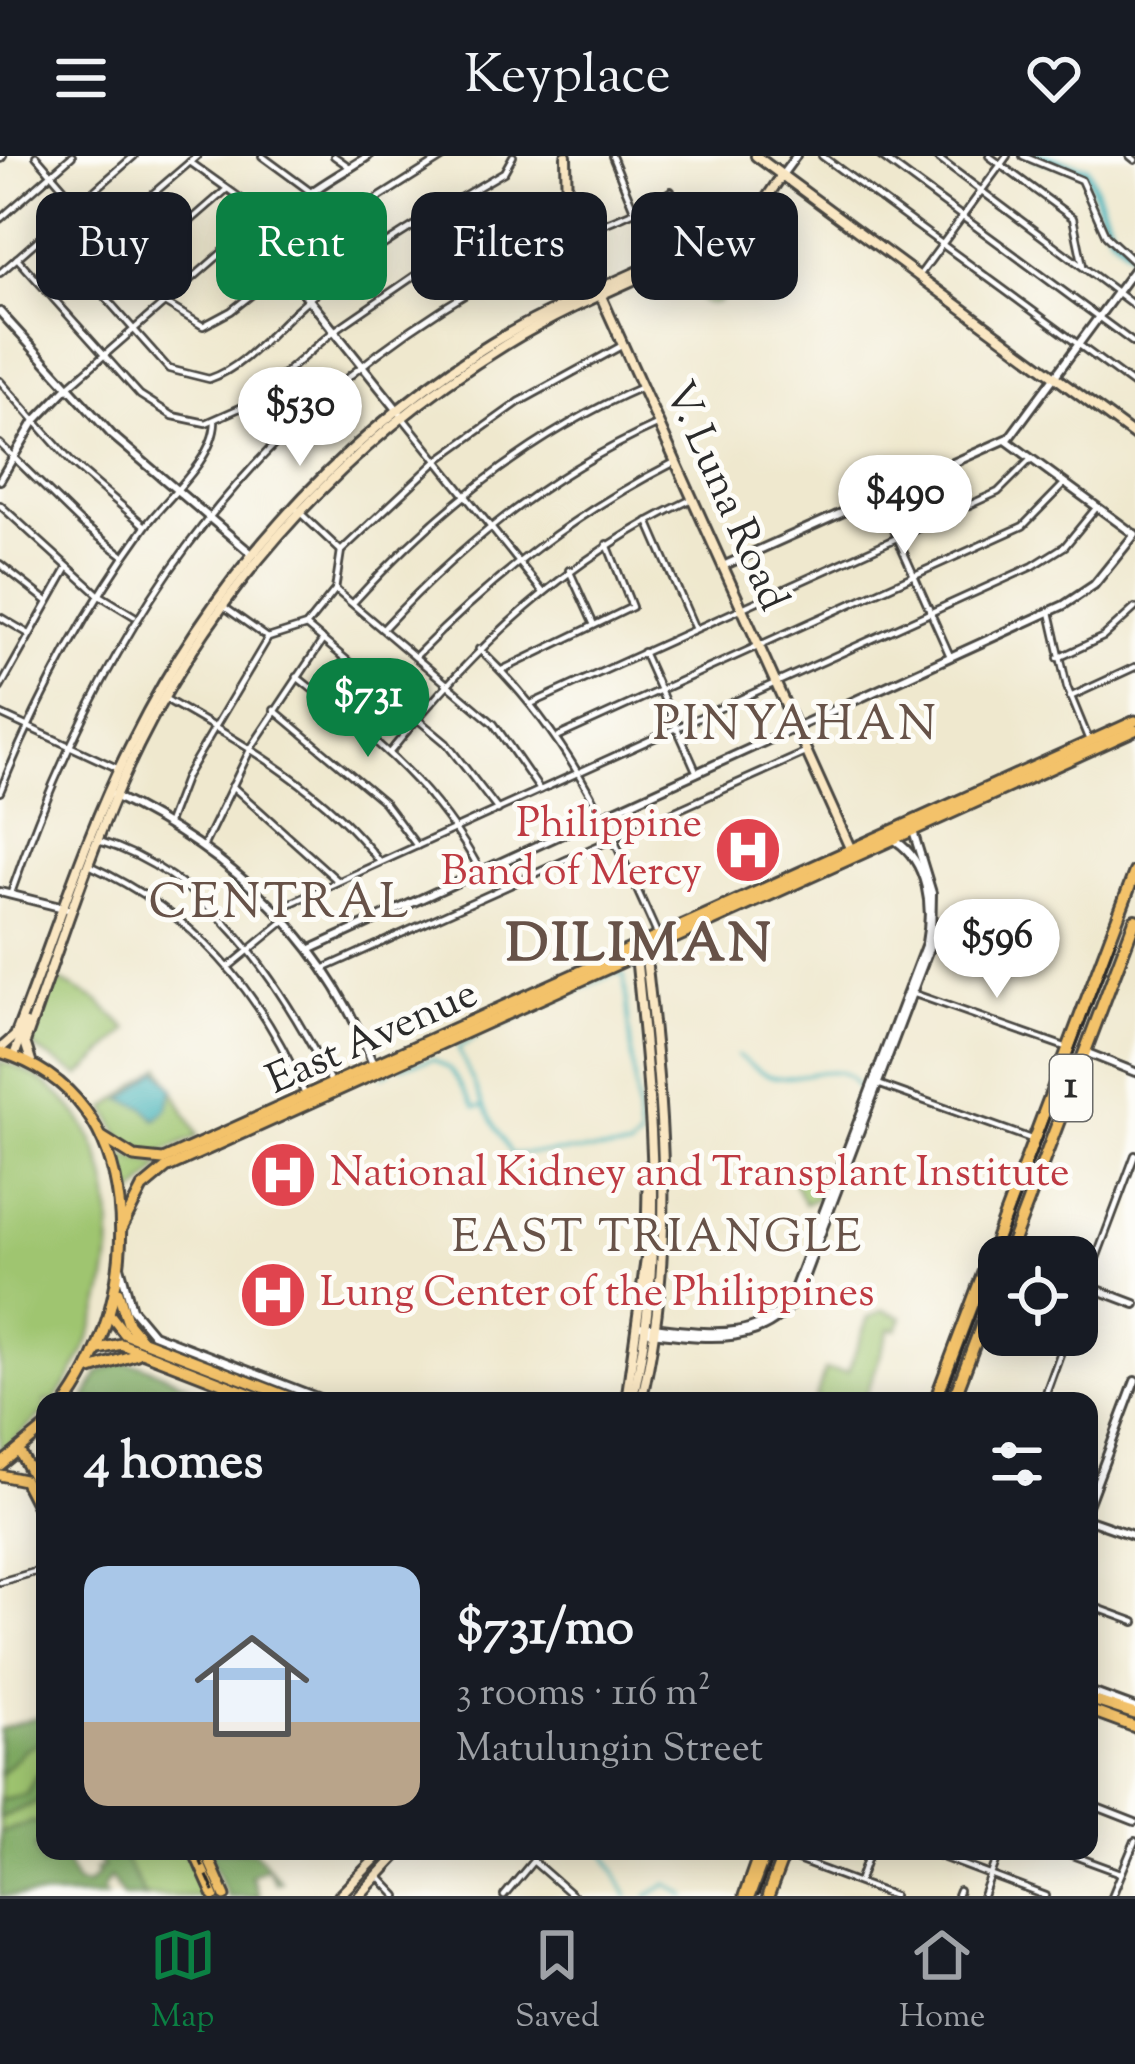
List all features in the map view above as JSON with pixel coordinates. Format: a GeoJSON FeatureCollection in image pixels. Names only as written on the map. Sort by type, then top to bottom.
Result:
{"type":"FeatureCollection","features":[{"type":"Feature","properties":{"kind":"highway","name":"1"},"geometry":{"type":"LineString","coordinates":[[937,1392],[1133,874]]}},
{"type":"Feature","properties":{"kind":"highway","name":"1"},"geometry":{"type":"LineString","coordinates":[[1018,1236],[1135,920]]}},
{"type":"Feature","properties":{"kind":"highway"},"geometry":{"type":"LineString","coordinates":[[956,1392],[978,1335]]}},
{"type":"Feature","properties":{"kind":"highway"},"geometry":{"type":"LineString","coordinates":[[747,1896],[760,1860]]}},
{"type":"Feature","properties":{"kind":"highway"},"geometry":{"type":"LineString","coordinates":[[768,1896],[781,1860]]}},
{"type":"Feature","properties":{"kind":"main road","name":"V. Luna Road"},"geometry":{"type":"LineString","coordinates":[[566,156],[567,192]]}},
{"type":"Feature","properties":{"kind":"main road"},"geometry":{"type":"LineString","coordinates":[[756,156],[1135,436]]}},
{"type":"Feature","properties":{"kind":"main road"},"geometry":{"type":"LineString","coordinates":[[607,286],[717,233],[758,207],[782,175]]}},
{"type":"Feature","properties":{"kind":"main road"},"geometry":{"type":"LineString","coordinates":[[69,909],[99,841],[119,769],[252,554],[400,413],[488,346],[579,300]]}},
{"type":"Feature","properties":{"kind":"main road","name":"V. Luna Road"},"geometry":{"type":"LineString","coordinates":[[603,300],[853,853]]}},
{"type":"Feature","properties":{"kind":"main road"},"geometry":{"type":"LineString","coordinates":[[14,1056],[112,795],[219,603],[296,510]]}},
{"type":"Feature","properties":{"kind":"main road","name":"East Avenue"},"geometry":{"type":"LineString","coordinates":[[122,1227],[142,1188],[160,1172],[1135,725]]}},
{"type":"Feature","properties":{"kind":"main road","name":"East Avenue"},"geometry":{"type":"LineString","coordinates":[[636,951],[658,936],[913,831],[1135,725]]}},
{"type":"Feature","properties":{"kind":"main road"},"geometry":{"type":"LineString","coordinates":[[1133,874],[1135,860]]}},
{"type":"Feature","properties":{"kind":"main road"},"geometry":{"type":"LineString","coordinates":[[62,927],[15,1036],[0,1050],[32,1064],[71,1094],[102,1137],[122,1227],[111,1313],[74,1392]]}},
{"type":"Feature","properties":{"kind":"main road"},"geometry":{"type":"LineString","coordinates":[[631,1392],[645,1329],[665,1177],[636,951]]}},
{"type":"Feature","properties":{"kind":"main road"},"geometry":{"type":"LineString","coordinates":[[636,951],[649,1142],[642,1392]]}},
{"type":"Feature","properties":{"kind":"main road"},"geometry":{"type":"LineString","coordinates":[[22,1041],[32,1064]]}},
{"type":"Feature","properties":{"kind":"main road","name":"East Avenue"},"geometry":{"type":"LineString","coordinates":[[102,1137],[129,1155],[158,1161],[331,1082],[375,1071]]}},
{"type":"Feature","properties":{"kind":"main road"},"geometry":{"type":"LineString","coordinates":[[117,1288],[128,1323],[148,1350]]}},
{"type":"Feature","properties":{"kind":"main road"},"geometry":{"type":"LineString","coordinates":[[111,1313],[123,1339],[247,1392]]}},
{"type":"Feature","properties":{"kind":"main road"},"geometry":{"type":"LineString","coordinates":[[97,1350],[123,1339]]}},
{"type":"Feature","properties":{"kind":"main road"},"geometry":{"type":"LineString","coordinates":[[87,1372],[117,1356],[148,1350],[272,1392]]}},
{"type":"Feature","properties":{"kind":"main road"},"geometry":{"type":"LineString","coordinates":[[0,1465],[36,1436]]}},
{"type":"Feature","properties":{"kind":"main road"},"geometry":{"type":"LineString","coordinates":[[19,1451],[36,1490]]}},
{"type":"Feature","properties":{"kind":"main road"},"geometry":{"type":"LineString","coordinates":[[0,1475],[20,1477],[36,1498]]}},
{"type":"Feature","properties":{"kind":"main road"},"geometry":{"type":"LineString","coordinates":[[1098,1701],[1135,1711]]}},
{"type":"Feature","properties":{"kind":"main road"},"geometry":{"type":"LineString","coordinates":[[1098,1704],[1135,1727]]}},
{"type":"Feature","properties":{"kind":"main road"},"geometry":{"type":"LineString","coordinates":[[198,1860],[214,1896]]}},
{"type":"Feature","properties":{"kind":"main road"},"geometry":{"type":"LineString","coordinates":[[209,1860],[225,1896]]}},
{"type":"Feature","properties":{"kind":"main road"},"geometry":{"type":"LineString","coordinates":[[349,1894],[376,1860]]}},
{"type":"Feature","properties":{"kind":"main road"},"geometry":{"type":"LineString","coordinates":[[349,1894],[393,1860]]}},
{"type":"Feature","properties":{"kind":"street"},"geometry":{"type":"LineString","coordinates":[[36,156],[67,192]]}},
{"type":"Feature","properties":{"kind":"street"},"geometry":{"type":"LineString","coordinates":[[0,219],[72,156]]}},
{"type":"Feature","properties":{"kind":"street"},"geometry":{"type":"LineString","coordinates":[[93,192],[134,156]]}},
{"type":"Feature","properties":{"kind":"street"},"geometry":{"type":"LineString","coordinates":[[155,192],[197,156]]}},
{"type":"Feature","properties":{"kind":"street"},"geometry":{"type":"LineString","coordinates":[[262,156],[312,192]]}},
{"type":"Feature","properties":{"kind":"street"},"geometry":{"type":"LineString","coordinates":[[334,156],[351,168]]}},
{"type":"Feature","properties":{"kind":"street"},"geometry":{"type":"LineString","coordinates":[[315,192],[368,156]]}},
{"type":"Feature","properties":{"kind":"street"},"geometry":{"type":"LineString","coordinates":[[387,192],[445,156]]}},
{"type":"Feature","properties":{"kind":"street"},"geometry":{"type":"LineString","coordinates":[[387,243],[504,172],[513,156]]}},
{"type":"Feature","properties":{"kind":"street"},"geometry":{"type":"LineString","coordinates":[[612,156],[631,203]]}},
{"type":"Feature","properties":{"kind":"street"},"geometry":{"type":"LineString","coordinates":[[782,175],[796,156]]}},
{"type":"Feature","properties":{"kind":"street"},"geometry":{"type":"LineString","coordinates":[[822,156],[1135,386]]}},
{"type":"Feature","properties":{"kind":"street"},"geometry":{"type":"LineString","coordinates":[[880,156],[1135,344]]}},
{"type":"Feature","properties":{"kind":"street"},"geometry":{"type":"LineString","coordinates":[[935,156],[1135,306]]}},
{"type":"Feature","properties":{"kind":"street"},"geometry":{"type":"LineString","coordinates":[[989,156],[1073,218],[1082,266]]}},
{"type":"Feature","properties":{"kind":"street"},"geometry":{"type":"LineString","coordinates":[[919,276],[1007,156]]}},
{"type":"Feature","properties":{"kind":"street"},"geometry":{"type":"LineString","coordinates":[[723,566],[1006,440],[1117,293],[1135,265],[1106,236],[1081,179],[1023,156]]}},
{"type":"Feature","properties":{"kind":"street"},"geometry":{"type":"LineString","coordinates":[[190,162],[230,192]]}},
{"type":"Feature","properties":{"kind":"street"},"geometry":{"type":"LineString","coordinates":[[192,219],[226,189]]}},
{"type":"Feature","properties":{"kind":"street"},"geometry":{"type":"LineString","coordinates":[[16,258],[102,356],[155,407],[191,422],[215,422],[248,404],[334,331],[452,250],[567,189]]}},
{"type":"Feature","properties":{"kind":"street"},"geometry":{"type":"LineString","coordinates":[[0,273],[36,241]]}},
{"type":"Feature","properties":{"kind":"street"},"geometry":{"type":"LineString","coordinates":[[0,480],[34,422],[216,256]]}},
{"type":"Feature","properties":{"kind":"street"},"geometry":{"type":"LineString","coordinates":[[107,300],[169,369],[209,379],[228,370],[307,300]]}},
{"type":"Feature","properties":{"kind":"street"},"geometry":{"type":"LineString","coordinates":[[163,302],[195,325],[210,325],[241,300]]}},
{"type":"Feature","properties":{"kind":"street"},"geometry":{"type":"LineString","coordinates":[[309,300],[542,591]]}},
{"type":"Feature","properties":{"kind":"street"},"geometry":{"type":"LineString","coordinates":[[10,893],[68,745],[136,617],[208,519],[304,416],[459,300]]}},
{"type":"Feature","properties":{"kind":"street"},"geometry":{"type":"LineString","coordinates":[[0,312],[67,388],[173,490],[252,554]]}},
{"type":"Feature","properties":{"kind":"street"},"geometry":{"type":"LineString","coordinates":[[168,824],[213,727],[268,638],[306,626],[335,590],[341,551],[438,460],[518,402],[623,345]]}},
{"type":"Feature","properties":{"kind":"street"},"geometry":{"type":"LineString","coordinates":[[0,381],[34,422],[145,526]]}},
{"type":"Feature","properties":{"kind":"street"},"geometry":{"type":"LineString","coordinates":[[352,603],[465,495],[548,436],[642,387]]}},
{"type":"Feature","properties":{"kind":"street"},"geometry":{"type":"LineString","coordinates":[[0,792],[26,726],[98,594],[206,451],[215,422]]}},
{"type":"Feature","properties":{"kind":"street"},"geometry":{"type":"LineString","coordinates":[[383,629],[490,527],[570,471],[658,424]]}},
{"type":"Feature","properties":{"kind":"street"},"geometry":{"type":"LineString","coordinates":[[311,949],[1086,592],[1135,534],[1006,440]]}},
{"type":"Feature","properties":{"kind":"street"},"geometry":{"type":"LineString","coordinates":[[0,444],[124,556]]}},
{"type":"Feature","properties":{"kind":"street"},"geometry":{"type":"LineString","coordinates":[[533,703],[1009,485],[1031,459]]}},
{"type":"Feature","properties":{"kind":"street"},"geometry":{"type":"LineString","coordinates":[[416,656],[517,560],[587,510],[675,462]]}},
{"type":"Feature","properties":{"kind":"street"},"geometry":{"type":"LineString","coordinates":[[559,736],[1035,519],[1065,483]]}},
{"type":"Feature","properties":{"kind":"street"},"geometry":{"type":"LineString","coordinates":[[879,496],[950,657]]}},
{"type":"Feature","properties":{"kind":"street"},"geometry":{"type":"LineString","coordinates":[[390,752],[447,682],[542,591],[608,544],[692,499]]}},
{"type":"Feature","properties":{"kind":"street"},"geometry":{"type":"LineString","coordinates":[[0,505],[98,594],[136,617]]}},
{"type":"Feature","properties":{"kind":"street"},"geometry":{"type":"LineString","coordinates":[[278,909],[1053,555],[1097,506]]}},
{"type":"Feature","properties":{"kind":"street"},"geometry":{"type":"LineString","coordinates":[[296,510],[341,551]]}},
{"type":"Feature","properties":{"kind":"street"},"geometry":{"type":"LineString","coordinates":[[648,521],[695,629]]}},
{"type":"Feature","properties":{"kind":"street"},"geometry":{"type":"LineString","coordinates":[[502,670],[629,610],[633,602],[608,544]]}},
{"type":"Feature","properties":{"kind":"street"},"geometry":{"type":"LineString","coordinates":[[0,564],[47,601]]}},
{"type":"Feature","properties":{"kind":"street"},"geometry":{"type":"LineString","coordinates":[[0,688],[68,567]]}},
{"type":"Feature","properties":{"kind":"street"},"geometry":{"type":"LineString","coordinates":[[569,570],[593,625]]}},
{"type":"Feature","properties":{"kind":"street"},"geometry":{"type":"LineString","coordinates":[[335,590],[494,724],[540,790]]}},
{"type":"Feature","properties":{"kind":"street"},"geometry":{"type":"LineString","coordinates":[[219,603],[268,638]]}},
{"type":"Feature","properties":{"kind":"street"},"geometry":{"type":"LineString","coordinates":[[1058,658],[1103,637],[1135,608]]}},
{"type":"Feature","properties":{"kind":"street"},"geometry":{"type":"LineString","coordinates":[[1050,612],[1058,658],[1090,742]]}},
{"type":"Feature","properties":{"kind":"street"},"geometry":{"type":"LineString","coordinates":[[0,617],[29,634]]}},
{"type":"Feature","properties":{"kind":"street"},"geometry":{"type":"LineString","coordinates":[[306,626],[418,718],[468,767],[498,810]]}},
{"type":"Feature","properties":{"kind":"street"},"geometry":{"type":"LineString","coordinates":[[204,845],[251,748],[323,640]]}},
{"type":"Feature","properties":{"kind":"street"},"geometry":{"type":"LineString","coordinates":[[479,649],[533,703],[581,770],[658,936]]}},
{"type":"Feature","properties":{"kind":"street"},"geometry":{"type":"LineString","coordinates":[[643,652],[697,773]]}},
{"type":"Feature","properties":{"kind":"street"},"geometry":{"type":"LineString","coordinates":[[0,666],[8,672]]}},
{"type":"Feature","properties":{"kind":"street"},"geometry":{"type":"LineString","coordinates":[[1070,697],[1135,667]]}},
{"type":"Feature","properties":{"kind":"street"},"geometry":{"type":"LineString","coordinates":[[296,677],[390,752],[457,828],[480,871]]}},
{"type":"Feature","properties":{"kind":"street"},"geometry":{"type":"LineString","coordinates":[[164,699],[251,748],[347,824],[380,862]]}},
{"type":"Feature","properties":{"kind":"street"},"geometry":{"type":"LineString","coordinates":[[274,710],[384,802],[417,846]]}},
{"type":"Feature","properties":{"kind":"street"},"geometry":{"type":"LineString","coordinates":[[0,713],[119,769]]}},
{"type":"Feature","properties":{"kind":"street"},"geometry":{"type":"LineString","coordinates":[[325,968],[807,752]]}},
{"type":"Feature","properties":{"kind":"street"},"geometry":{"type":"LineString","coordinates":[[232,786],[338,881]]}},
{"type":"Feature","properties":{"kind":"street"},"geometry":{"type":"LineString","coordinates":[[112,795],[204,845],[278,909],[325,968],[375,1071]]}},
{"type":"Feature","properties":{"kind":"street"},"geometry":{"type":"LineString","coordinates":[[645,1329],[742,1332],[782,1310],[798,1283],[934,920],[931,884],[913,831]]}},
{"type":"Feature","properties":{"kind":"street"},"geometry":{"type":"LineString","coordinates":[[892,840],[912,855],[928,902],[926,943],[910,992]]}},
{"type":"Feature","properties":{"kind":"street"},"geometry":{"type":"LineString","coordinates":[[99,841],[175,883],[250,950],[297,1013],[331,1082]]}},
{"type":"Feature","properties":{"kind":"street"},"geometry":{"type":"LineString","coordinates":[[89,865],[161,903],[231,965],[274,1026],[306,1097]]}},
{"type":"Feature","properties":{"kind":"street"},"geometry":{"type":"LineString","coordinates":[[0,892],[69,909]]}},
{"type":"Feature","properties":{"kind":"street"},"geometry":{"type":"LineString","coordinates":[[231,965],[287,920]]}},
{"type":"Feature","properties":{"kind":"street"},"geometry":{"type":"LineString","coordinates":[[910,992],[1068,1048]]}},
{"type":"Feature","properties":{"kind":"street"},"geometry":{"type":"LineString","coordinates":[[1085,1052],[1135,1072]]}},
{"type":"Feature","properties":{"kind":"street"},"geometry":{"type":"LineString","coordinates":[[876,1083],[1034,1140]]}},
{"type":"Feature","properties":{"kind":"street"},"geometry":{"type":"LineString","coordinates":[[1098,1244],[1135,1155]]}},
{"type":"Feature","properties":{"kind":"street"},"geometry":{"type":"LineString","coordinates":[[120,1266],[132,1309],[153,1334],[304,1392]]}},
{"type":"Feature","properties":{"kind":"street"},"geometry":{"type":"LineString","coordinates":[[1098,1289],[1135,1304]]}},
{"type":"Feature","properties":{"kind":"street"},"geometry":{"type":"LineString","coordinates":[[1047,1392],[1059,1356]]}},
{"type":"Feature","properties":{"kind":"street"},"geometry":{"type":"LineString","coordinates":[[1098,1479],[1135,1381]]}},
{"type":"Feature","properties":{"kind":"street"},"geometry":{"type":"LineString","coordinates":[[1098,1523],[1135,1536]]}},
{"type":"Feature","properties":{"kind":"street"},"geometry":{"type":"LineString","coordinates":[[0,1582],[36,1572]]}},
{"type":"Feature","properties":{"kind":"street"},"geometry":{"type":"LineString","coordinates":[[1098,1608],[1135,1622]]}},
{"type":"Feature","properties":{"kind":"street"},"geometry":{"type":"LineString","coordinates":[[1098,1808],[1135,1822]]}},
{"type":"Feature","properties":{"kind":"street"},"geometry":{"type":"LineString","coordinates":[[1112,1896],[1135,1841]]}},
{"type":"Feature","properties":{"kind":"street"},"geometry":{"type":"LineString","coordinates":[[802,1860],[894,1896]]}},
{"type":"Feature","properties":{"kind":"street"},"geometry":{"type":"LineString","coordinates":[[859,1882],[868,1860]]}},
{"type":"Feature","properties":{"kind":"street"},"geometry":{"type":"LineString","coordinates":[[950,1860],[1046,1896]]}},
{"type":"Feature","properties":{"kind":"street"},"geometry":{"type":"LineString","coordinates":[[983,1896],[997,1860]]}},
{"type":"Feature","properties":{"kind":"street"},"geometry":{"type":"LineString","coordinates":[[1086,1860],[1121,1873]]}},
{"type":"Feature","properties":{"kind":"street"},"geometry":{"type":"LineString","coordinates":[[505,1896],[532,1861],[573,1896]]}},
{"type":"Feature","properties":{"kind":"street"},"geometry":{"type":"LineString","coordinates":[[378,1876],[398,1896]]}},
{"type":"Feature","properties":{"kind":"green space"},"geometry":{"type":"Polygon","coordinates":[[[54,978],[98,1001],[128,1030],[80,1076],[31,1046],[54,978]]]}},
{"type":"Feature","properties":{"kind":"green space"},"geometry":{"type":"Polygon","coordinates":[[[0,1061],[47,1085],[80,1119],[101,1162],[110,1211],[109,1262],[98,1312],[80,1360],[60,1392],[36,1392],[36,1420],[0,1452],[0,1061]]]}},
{"type":"Feature","properties":{"kind":"green space"},"geometry":{"type":"Polygon","coordinates":[[[161,1067],[198,1136],[156,1155],[124,1144],[106,1108],[161,1067]]]}},
{"type":"Feature","properties":{"kind":"green space"},"geometry":{"type":"Polygon","coordinates":[[[120,1155],[162,1166],[130,1199],[120,1155]]]}},
{"type":"Feature","properties":{"kind":"green space"},"geometry":{"type":"Polygon","coordinates":[[[811,1165],[826,1193],[805,1204],[790,1176],[811,1165]]]}},
{"type":"Feature","properties":{"kind":"green space"},"geometry":{"type":"Polygon","coordinates":[[[883,1310],[902,1317],[897,1330],[890,1328],[867,1392],[818,1392],[825,1370],[848,1372],[868,1318],[883,1310]]]}},
{"type":"Feature","properties":{"kind":"green space"},"geometry":{"type":"Polygon","coordinates":[[[121,1363],[142,1365],[195,1388],[193,1392],[89,1392],[99,1372],[121,1363]]]}},
{"type":"Feature","properties":{"kind":"green space"},"geometry":{"type":"Polygon","coordinates":[[[36,1718],[36,1744],[0,1775],[0,1729],[36,1718]]]}},
{"type":"Feature","properties":{"kind":"green space"},"geometry":{"type":"Polygon","coordinates":[[[36,1722],[36,1836],[0,1845],[0,1739],[36,1722]]]}},
{"type":"Feature","properties":{"kind":"green space"},"geometry":{"type":"Polygon","coordinates":[[[36,1775],[36,1803],[0,1818],[0,1800],[26,1794],[36,1775]]]}},
{"type":"Feature","properties":{"kind":"green space"},"geometry":{"type":"Polygon","coordinates":[[[36,1823],[36,1860],[43,1865],[65,1860],[77,1883],[87,1885],[98,1874],[95,1869],[103,1867],[98,1860],[125,1860],[145,1896],[123,1896],[110,1877],[102,1889],[106,1896],[0,1896],[0,1833],[36,1823]]]}},
{"type":"Feature","properties":{"kind":"green space"},"geometry":{"type":"Polygon","coordinates":[[[116,1860],[189,1860],[206,1896],[134,1896],[116,1860]]]}},
{"type":"Feature","properties":{"kind":"green space"},"geometry":{"type":"Polygon","coordinates":[[[212,1860],[263,1860],[281,1881],[276,1883],[267,1867],[251,1875],[259,1896],[227,1896],[212,1860]]]}},
{"type":"Feature","properties":{"kind":"water"},"geometry":{"type":"Polygon","coordinates":[[[158,1070],[174,1088],[167,1109],[156,1120],[144,1107],[123,1100],[158,1070]]]}},
{"type":"Feature","properties":{"kind":"waterway"},"geometry":{"type":"LineString","coordinates":[[1035,156],[1087,169],[1111,233],[1135,254]]}},
{"type":"Feature","properties":{"kind":"waterway"},"geometry":{"type":"LineString","coordinates":[[484,1106],[511,1154],[629,1149],[640,1139],[624,975],[616,973],[498,1027]]}},
{"type":"Feature","properties":{"kind":"waterway"},"geometry":{"type":"LineString","coordinates":[[400,1067],[433,1059],[450,1069],[475,1107],[484,1106],[458,1048],[478,1036]]}},
{"type":"Feature","properties":{"kind":"waterway"},"geometry":{"type":"LineString","coordinates":[[737,1056],[770,1076],[846,1075],[861,1097]]}},
{"type":"Feature","properties":{"kind":"waterway"},"geometry":{"type":"LineString","coordinates":[[382,1076],[391,1071]]}},
{"type":"Feature","properties":{"kind":"waterway"},"geometry":{"type":"LineString","coordinates":[[609,1860],[628,1896]]}},
{"type":"Feature","properties":{"kind":"waterway"},"geometry":{"type":"LineString","coordinates":[[647,1896],[668,1884],[687,1896]]}},
{"type":"Feature","properties":{"kind":"tram line"},"geometry":{"type":"LineString","coordinates":[[946,1392],[1116,939]]}},
{"type":"Feature","properties":{"kind":"tram line"},"geometry":{"type":"LineString","coordinates":[[758,1896],[772,1860]]}},
{"type":"Feature","properties":{"kind":"railway"},"geometry":{"type":"LineString","coordinates":[[200,1860],[216,1896]]}},
{"type":"Feature","properties":{"kind":"place","name":"Philippine Band of Mercy"},"geometry":{"type":"Point","coordinates":[748,850]}},
{"type":"Feature","properties":{"kind":"place","name":"National Kidney and Transplant Institute"},"geometry":{"type":"Point","coordinates":[283,1175]}},
{"type":"Feature","properties":{"kind":"place","name":"Lung Center of the Philippines"},"geometry":{"type":"Point","coordinates":[273,1295]}},
{"type":"Feature","properties":{"kind":"district","name":"PINYAHAN"},"geometry":{"type":"Point","coordinates":[796,727]}},
{"type":"Feature","properties":{"kind":"district","name":"CENTRAL"},"geometry":{"type":"Point","coordinates":[280,905]}},
{"type":"Feature","properties":{"kind":"district","name":"DILIMAN"},"geometry":{"type":"Point","coordinates":[640,947]}},
{"type":"Feature","properties":{"kind":"district","name":"EAST TRIANGLE"},"geometry":{"type":"Point","coordinates":[658,1240]}}]}
